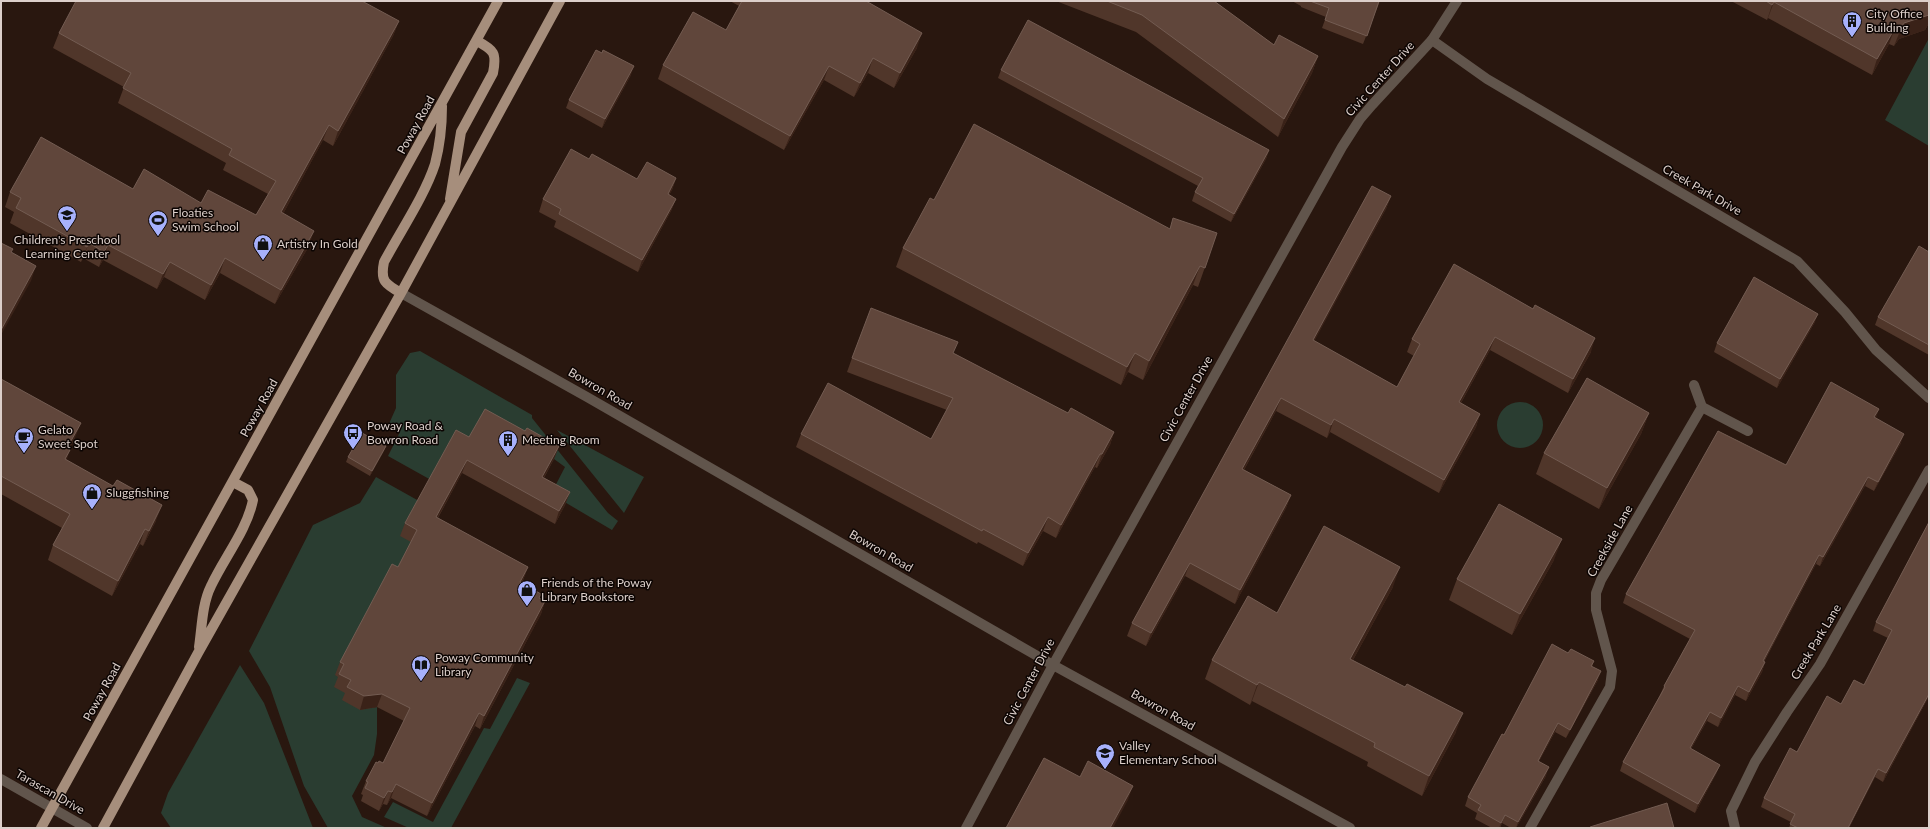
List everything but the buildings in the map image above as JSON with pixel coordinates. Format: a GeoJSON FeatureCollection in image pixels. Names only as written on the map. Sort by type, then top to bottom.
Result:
{"type":"FeatureCollection","features":[{"type":"Feature","properties":{"kind":"main road","name":"Poway Road"},"geometry":{"type":"LineString","coordinates":[[41,828],[498,1]]}},
{"type":"Feature","properties":{"kind":"main road"},"geometry":{"type":"LineString","coordinates":[[103,828],[198,653],[401,293],[560,1]]}},
{"type":"Feature","properties":{"kind":"main road"},"geometry":{"type":"LineString","coordinates":[[449,204],[461,132],[493,73],[495,65],[493,52],[490,48],[477,41]]}},
{"type":"Feature","properties":{"kind":"main road"},"geometry":{"type":"LineString","coordinates":[[401,293],[385,284],[382,273],[384,262],[428,180],[434,164],[439,144],[442,104]]}},
{"type":"Feature","properties":{"kind":"main road"},"geometry":{"type":"LineString","coordinates":[[198,653],[206,602],[210,587],[246,520],[254,500],[248,490],[233,482]]}},
{"type":"Feature","properties":{"kind":"street","name":"Civic Center Drive"},"geometry":{"type":"LineString","coordinates":[[966,828],[1053,665],[1342,147],[1364,114],[1432,40],[1457,1]]}},
{"type":"Feature","properties":{"kind":"street","name":"Creek Park Drive"},"geometry":{"type":"LineString","coordinates":[[1432,40],[1487,79],[1798,261],[1845,312],[1876,350],[1929,398]]}},
{"type":"Feature","properties":{"kind":"street","name":"Bowron Road"},"geometry":{"type":"LineString","coordinates":[[401,293],[608,408],[1053,665],[1350,828]]}},
{"type":"Feature","properties":{"kind":"street"},"geometry":{"type":"LineString","coordinates":[[1694,385],[1702,407],[1748,431]]}},
{"type":"Feature","properties":{"kind":"street","name":"Creekside Lane"},"geometry":{"type":"LineString","coordinates":[[1530,828],[1610,686],[1612,671],[1596,610],[1596,593],[1601,580],[1702,407]]}},
{"type":"Feature","properties":{"kind":"street","name":"Creek Park Lane"},"geometry":{"type":"LineString","coordinates":[[1735,828],[1731,811],[1755,762],[1820,664],[1929,470]]}},
{"type":"Feature","properties":{"kind":"street","name":"Tarascan Drive"},"geometry":{"type":"LineString","coordinates":[[1,779],[86,828]]}},
{"type":"Feature","properties":{"kind":"green space"},"geometry":{"type":"Polygon","coordinates":[[[1929,38],[1929,146],[1885,120],[1929,38]]]}},
{"type":"Feature","properties":{"kind":"green space"},"geometry":{"type":"Polygon","coordinates":[[[420,351],[532,415],[532,418],[608,513],[618,521],[612,530],[551,494],[565,467],[554,459],[465,450],[431,480],[388,456],[400,432],[388,426],[396,408],[396,375],[410,353],[420,351]]]}},
{"type":"Feature","properties":{"kind":"green space"},"geometry":{"type":"Polygon","coordinates":[[[1520,402],[1533,406],[1539,412],[1543,425],[1539,438],[1533,444],[1520,448],[1507,444],[1501,438],[1497,425],[1501,412],[1507,406],[1520,402]]]}},
{"type":"Feature","properties":{"kind":"green space"},"geometry":{"type":"Polygon","coordinates":[[[557,430],[644,477],[624,513],[557,430]]]}},
{"type":"Feature","properties":{"kind":"green space"},"geometry":{"type":"Polygon","coordinates":[[[376,477],[419,501],[412,543],[339,677],[372,708],[377,707],[377,734],[374,755],[352,796],[362,817],[387,828],[328,828],[304,786],[270,687],[249,651],[313,525],[360,503],[376,477]]]}},
{"type":"Feature","properties":{"kind":"green space"},"geometry":{"type":"Polygon","coordinates":[[[240,665],[264,703],[313,828],[171,828],[161,813],[168,793],[240,665]]]}},
{"type":"Feature","properties":{"kind":"green space"},"geometry":{"type":"Polygon","coordinates":[[[517,678],[530,683],[451,828],[409,828],[384,817],[393,802],[433,822],[484,728],[490,729],[517,678]]]}},
{"type":"Feature","properties":{"kind":"place","name":"City Office Building"},"geometry":{"type":"Point","coordinates":[1852,38]}},
{"type":"Feature","properties":{"kind":"place","name":"Children's Preschool Learning Center"},"geometry":{"type":"Point","coordinates":[67,232]}},
{"type":"Feature","properties":{"kind":"place","name":"Floaties Swim School"},"geometry":{"type":"Point","coordinates":[158,237]}},
{"type":"Feature","properties":{"kind":"place","name":"Artistry In Gold"},"geometry":{"type":"Point","coordinates":[263,261]}},
{"type":"Feature","properties":{"kind":"place","name":"Poway Road & Bowron Road"},"geometry":{"type":"Point","coordinates":[353,450]}},
{"type":"Feature","properties":{"kind":"place","name":"Gelato Sweet Spot"},"geometry":{"type":"Point","coordinates":[24,454]}},
{"type":"Feature","properties":{"kind":"place","name":"Meeting Room"},"geometry":{"type":"Point","coordinates":[508,457]}},
{"type":"Feature","properties":{"kind":"place","name":"Sluggfishing"},"geometry":{"type":"Point","coordinates":[92,510]}},
{"type":"Feature","properties":{"kind":"place","name":"Friends of the Poway Library Bookstore"},"geometry":{"type":"Point","coordinates":[527,607]}},
{"type":"Feature","properties":{"kind":"place","name":"Poway Community Library"},"geometry":{"type":"Point","coordinates":[421,682]}},
{"type":"Feature","properties":{"kind":"place","name":"Valley Elementary School"},"geometry":{"type":"Point","coordinates":[1105,770]}}]}
